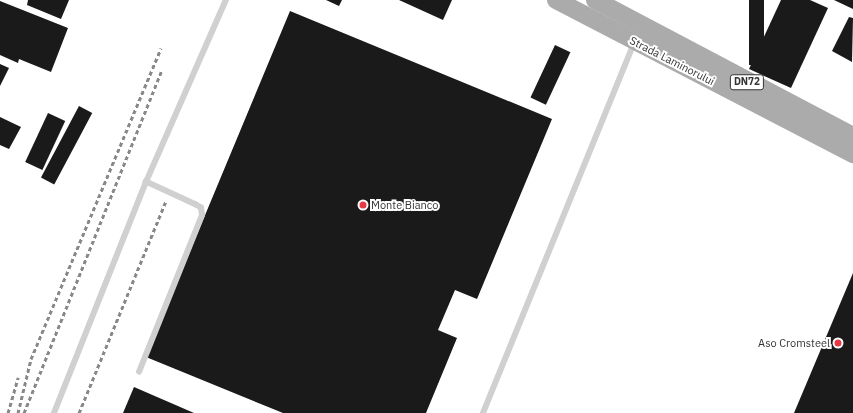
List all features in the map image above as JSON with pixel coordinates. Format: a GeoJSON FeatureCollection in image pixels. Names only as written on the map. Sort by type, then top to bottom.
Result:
{"type":"FeatureCollection","features":[{"type":"Feature","properties":{"kind":"main road","name":"Strada Laminorului"},"geometry":{"type":"LineString","coordinates":[[556,0],[634,42],[853,154]]}},
{"type":"Feature","properties":{"kind":"main road","name":"Strada Laminorului"},"geometry":{"type":"LineString","coordinates":[[595,0],[853,136]]}},
{"type":"Feature","properties":{"kind":"lane"},"geometry":{"type":"LineString","coordinates":[[54,413],[146,182],[226,0]]}},
{"type":"Feature","properties":{"kind":"lane"},"geometry":{"type":"LineString","coordinates":[[483,413],[634,42]]}},
{"type":"Feature","properties":{"kind":"lane"},"geometry":{"type":"LineString","coordinates":[[139,372],[202,215],[200,208],[196,205],[146,182]]}},
{"type":"Feature","properties":{"kind":"building"},"geometry":{"type":"Polygon","coordinates":[[[28,0],[69,0],[61,19],[27,5],[28,0]]]}},
{"type":"Feature","properties":{"kind":"building"},"geometry":{"type":"Polygon","coordinates":[[[326,0],[342,0],[339,6],[326,0]]]}},
{"type":"Feature","properties":{"kind":"building"},"geometry":{"type":"Polygon","coordinates":[[[399,0],[452,0],[443,20],[399,0]]]}},
{"type":"Feature","properties":{"kind":"building"},"geometry":{"type":"Polygon","coordinates":[[[749,0],[764,0],[764,65],[749,65],[749,0]]]}},
{"type":"Feature","properties":{"kind":"building"},"geometry":{"type":"Polygon","coordinates":[[[781,0],[810,0],[828,8],[791,88],[749,69],[781,0]]]}},
{"type":"Feature","properties":{"kind":"building"},"geometry":{"type":"Polygon","coordinates":[[[834,0],[853,0],[853,9],[834,0]]]}},
{"type":"Feature","properties":{"kind":"building"},"geometry":{"type":"Polygon","coordinates":[[[0,1],[68,28],[51,72],[19,59],[18,63],[0,55],[0,1]]]}},
{"type":"Feature","properties":{"kind":"building","name":"Monte Bianco"},"geometry":{"type":"Polygon","coordinates":[[[290,11],[552,119],[477,299],[455,290],[438,330],[457,338],[426,413],[283,413],[146,357],[290,11]]]}},
{"type":"Feature","properties":{"kind":"building"},"geometry":{"type":"Polygon","coordinates":[[[849,17],[853,18],[852,62],[832,51],[849,17]]]}},
{"type":"Feature","properties":{"kind":"building"},"geometry":{"type":"Polygon","coordinates":[[[555,45],[570,52],[546,105],[530,98],[555,45]]]}},
{"type":"Feature","properties":{"kind":"building"},"geometry":{"type":"Polygon","coordinates":[[[0,64],[9,68],[0,86],[0,64]]]}},
{"type":"Feature","properties":{"kind":"building"},"geometry":{"type":"Polygon","coordinates":[[[79,106],[92,113],[54,185],[41,178],[79,106]]]}},
{"type":"Feature","properties":{"kind":"building"},"geometry":{"type":"Polygon","coordinates":[[[48,113],[65,121],[42,170],[25,162],[48,113]]]}},
{"type":"Feature","properties":{"kind":"building"},"geometry":{"type":"Polygon","coordinates":[[[0,117],[21,127],[9,149],[0,145],[0,117]]]}},
{"type":"Feature","properties":{"kind":"building","name":"Aso Cromsteel"},"geometry":{"type":"Polygon","coordinates":[[[853,273],[853,413],[794,413],[853,273]]]}},
{"type":"Feature","properties":{"kind":"building"},"geometry":{"type":"Polygon","coordinates":[[[134,387],[194,413],[123,413],[134,387]]]}},
{"type":"Feature","properties":{"kind":"railway"},"geometry":{"type":"LineString","coordinates":[[18,413],[31,359],[161,48]]}},
{"type":"Feature","properties":{"kind":"railway"},"geometry":{"type":"LineString","coordinates":[[24,413],[162,70]]}},
{"type":"Feature","properties":{"kind":"railway"},"geometry":{"type":"LineString","coordinates":[[79,413],[166,201]]}},
{"type":"Feature","properties":{"kind":"railway"},"geometry":{"type":"LineString","coordinates":[[8,413],[18,377]]}},
{"type":"Feature","properties":{"kind":"place","name":"Monte Bianco"},"geometry":{"type":"Point","coordinates":[363,205]}},
{"type":"Feature","properties":{"kind":"place","name":"Aso Cromsteel"},"geometry":{"type":"Point","coordinates":[838,343]}}]}
